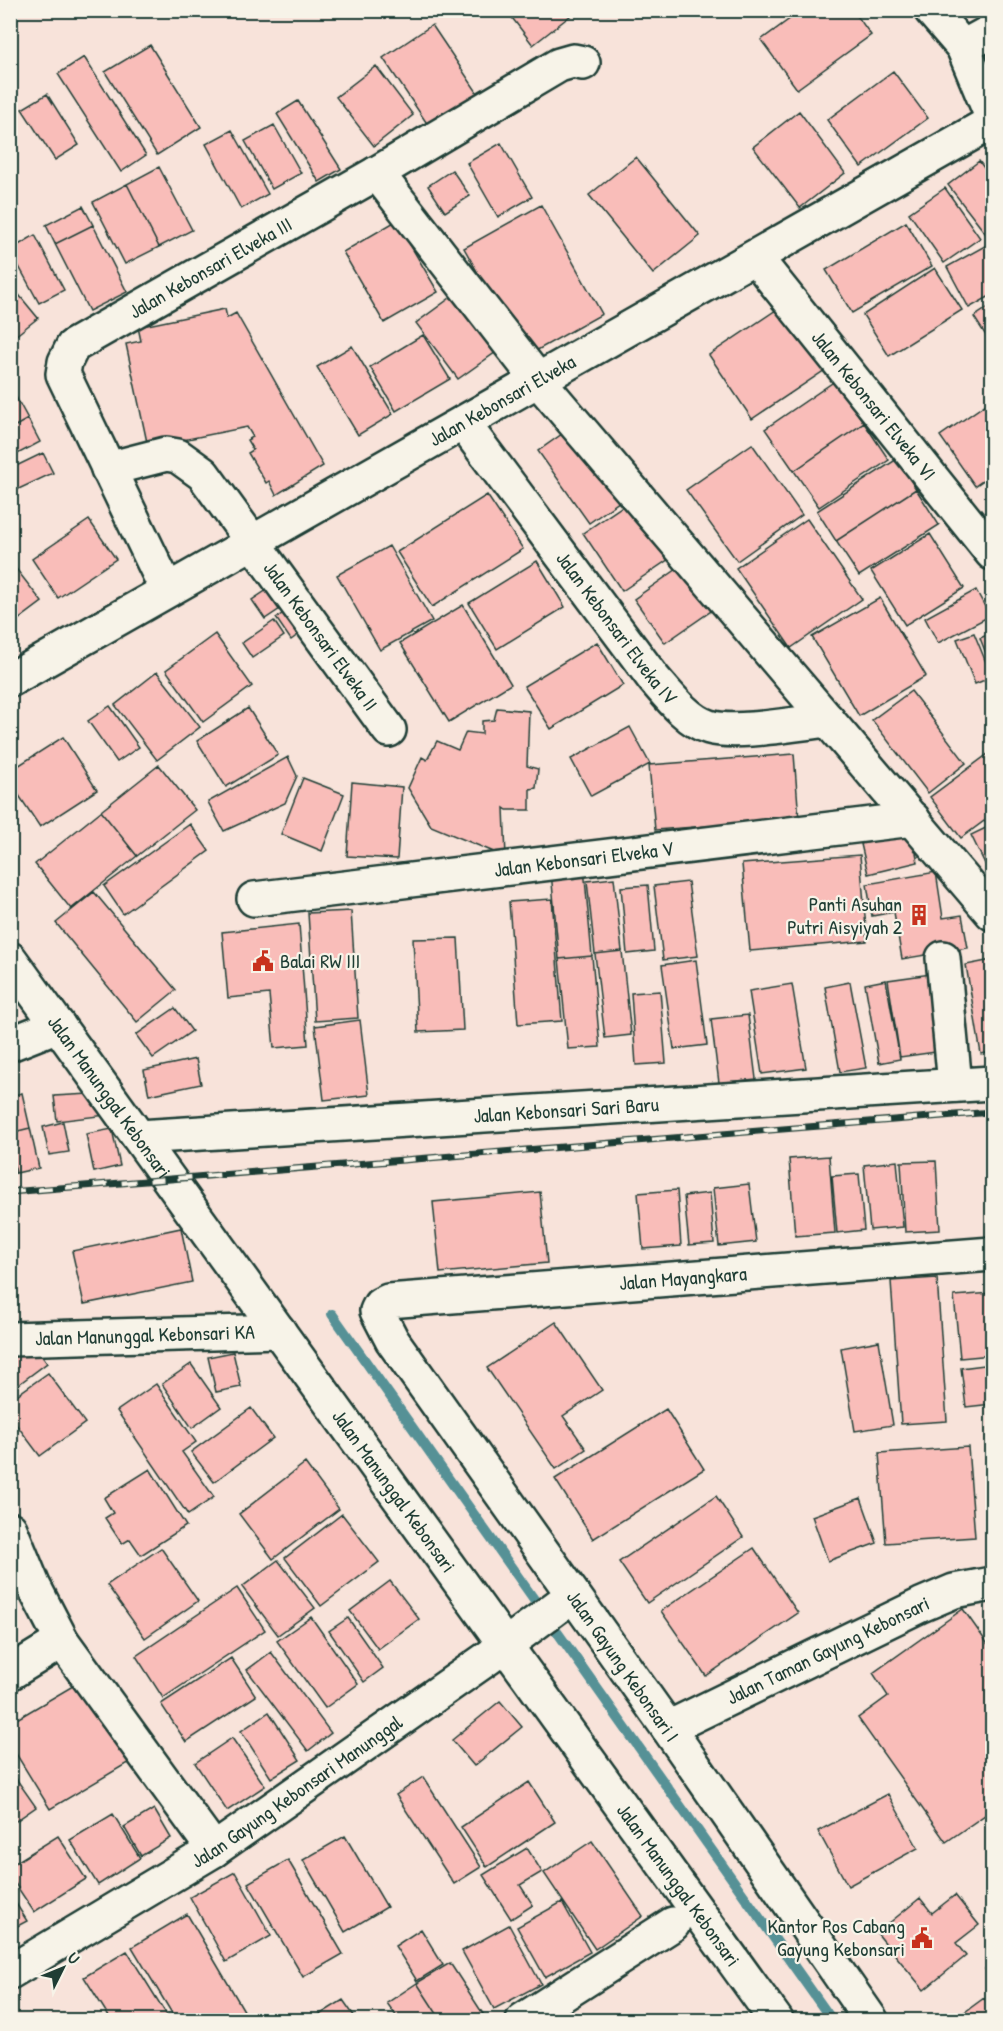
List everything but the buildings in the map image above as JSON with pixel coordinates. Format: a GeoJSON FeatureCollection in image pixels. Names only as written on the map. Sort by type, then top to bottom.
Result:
{"type":"FeatureCollection","features":[{"type":"Feature","properties":{"kind":"street"},"geometry":{"type":"LineString","coordinates":[[931,10],[963,47],[993,117]]}},
{"type":"Feature","properties":{"kind":"street"},"geometry":{"type":"LineString","coordinates":[[963,47],[993,31]]}},
{"type":"Feature","properties":{"kind":"street","name":"Jalan Kebonsari Elveka III"},"geometry":{"type":"LineString","coordinates":[[167,590],[63,374],[65,362],[73,346],[377,173],[559,65],[573,61],[583,63]]}},
{"type":"Feature","properties":{"kind":"street","name":"Jalan Kebonsari Elveka"},"geometry":{"type":"LineString","coordinates":[[10,680],[993,122]]}},
{"type":"Feature","properties":{"kind":"street"},"geometry":{"type":"LineString","coordinates":[[377,173],[538,380],[993,913]]}},
{"type":"Feature","properties":{"kind":"street","name":"Jalan Kebonsari Elveka VI"},"geometry":{"type":"LineString","coordinates":[[755,257],[993,553]]}},
{"type":"Feature","properties":{"kind":"street","name":"Jalan Kebonsari Elveka IV"},"geometry":{"type":"LineString","coordinates":[[463,423],[654,679],[682,711],[708,727],[738,729],[828,720]]}},
{"type":"Feature","properties":{"kind":"street","name":"Jalan Kebonsari Elveka II"},"geometry":{"type":"LineString","coordinates":[[108,469],[166,454],[178,456],[203,474],[389,730]]}},
{"type":"Feature","properties":{"kind":"street","name":"Jalan Kebonsari Elveka V"},"geometry":{"type":"LineString","coordinates":[[254,899],[912,819]]}},
{"type":"Feature","properties":{"kind":"street"},"geometry":{"type":"LineString","coordinates":[[943,958],[955,1085]]}},
{"type":"Feature","properties":{"kind":"street","name":"Jalan Manunggal Kebonsari"},"geometry":{"type":"LineString","coordinates":[[10,959],[777,2020]]}},
{"type":"Feature","properties":{"kind":"street"},"geometry":{"type":"LineString","coordinates":[[10,1044],[58,1025]]}},
{"type":"Feature","properties":{"kind":"street","name":"Jalan Kebonsari Sari Baru"},"geometry":{"type":"LineString","coordinates":[[139,1137],[993,1083]]}},
{"type":"Feature","properties":{"kind":"street","name":"Jalan Mayangkara"},"geometry":{"type":"LineString","coordinates":[[377,1311],[380,1305],[388,1301],[993,1254]]}},
{"type":"Feature","properties":{"kind":"street","name":"Jalan Gayung Kebonsari I"},"geometry":{"type":"LineString","coordinates":[[377,1311],[392,1340],[555,1608],[668,1728],[871,2020]]}},
{"type":"Feature","properties":{"kind":"street","name":"Jalan Manunggal Kebonsari KA"},"geometry":{"type":"LineString","coordinates":[[10,1339],[279,1331]]}},
{"type":"Feature","properties":{"kind":"street"},"geometry":{"type":"LineString","coordinates":[[10,1529],[33,1585],[62,1641],[214,1850]]}},
{"type":"Feature","properties":{"kind":"street","name":"Jalan Taman Gayung Kebonsari"},"geometry":{"type":"LineString","coordinates":[[668,1728],[921,1605],[954,1591],[989,1590]]}},
{"type":"Feature","properties":{"kind":"street","name":"Jalan Gayung Kebonsari Manunggal"},"geometry":{"type":"LineString","coordinates":[[10,1972],[214,1850],[555,1608]]}},
{"type":"Feature","properties":{"kind":"street"},"geometry":{"type":"LineString","coordinates":[[10,1673],[62,1641]]}},
{"type":"Feature","properties":{"kind":"street"},"geometry":{"type":"LineString","coordinates":[[523,2020],[673,1924]]}},
{"type":"Feature","properties":{"kind":"waterway"},"geometry":{"type":"LineString","coordinates":[[332,1314],[832,2020]]}},
{"type":"Feature","properties":{"kind":"railway"},"geometry":{"type":"LineString","coordinates":[[10,1192],[992,1112]]}},
{"type":"Feature","properties":{"kind":"place","name":"Panti Asuhan Putri Aisyiyah 2"},"geometry":{"type":"Point","coordinates":[919,915]}},
{"type":"Feature","properties":{"kind":"place","name":"Balai RW III"},"geometry":{"type":"Point","coordinates":[263,961]}},
{"type":"Feature","properties":{"kind":"place","name":"Kantor Pos Cabang Gayung Kebonsari"},"geometry":{"type":"Point","coordinates":[922,1938]}}]}
